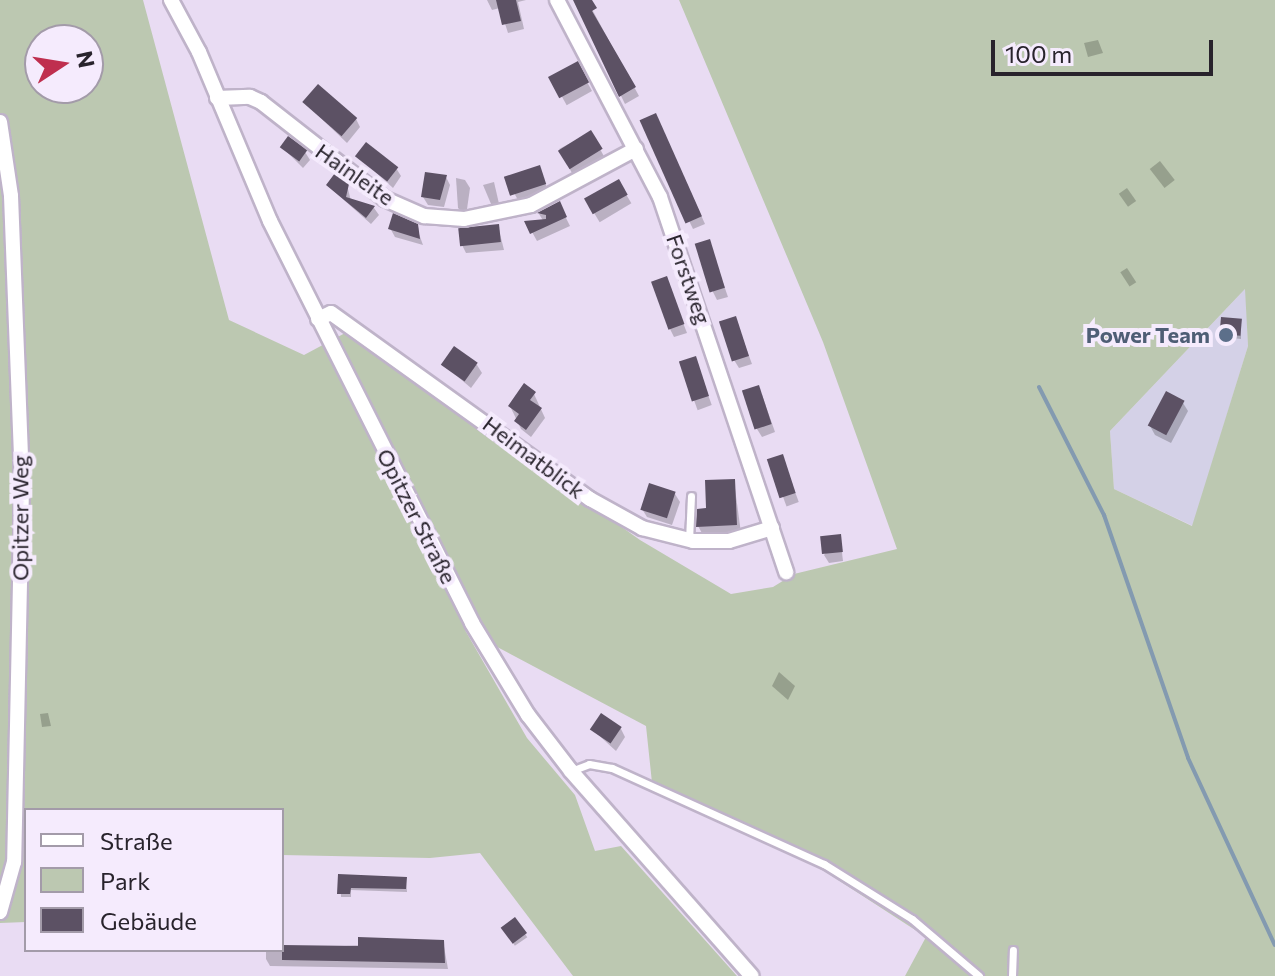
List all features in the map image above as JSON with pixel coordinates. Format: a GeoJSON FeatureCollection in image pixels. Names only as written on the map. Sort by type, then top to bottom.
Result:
{"type":"FeatureCollection","features":[{"type":"Feature","properties":{"kind":"street","name":"Opitzer Straße"},"geometry":{"type":"LineString","coordinates":[[171,0],[318,319],[472,623],[528,715],[571,771],[752,976]]}},
{"type":"Feature","properties":{"kind":"street","name":"Forstweg"},"geometry":{"type":"LineString","coordinates":[[557,0],[636,149],[679,247],[786,572]]}},
{"type":"Feature","properties":{"kind":"street","name":"Hainleite"},"geometry":{"type":"LineString","coordinates":[[217,98],[250,97],[261,102],[385,199],[424,216],[464,219],[531,205],[636,149]]}},
{"type":"Feature","properties":{"kind":"street","name":"Opitzer Weg"},"geometry":{"type":"LineString","coordinates":[[0,122],[11,196],[22,487],[14,862],[0,912]]}},
{"type":"Feature","properties":{"kind":"street","name":"Heimatblick"},"geometry":{"type":"LineString","coordinates":[[318,319],[331,313],[590,499],[642,528],[689,540],[729,541],[772,528]]}},
{"type":"Feature","properties":{"kind":"lane"},"geometry":{"type":"LineString","coordinates":[[689,540],[691,496]]}},
{"type":"Feature","properties":{"kind":"lane"},"geometry":{"type":"LineString","coordinates":[[571,771],[589,764],[612,768],[824,864],[912,919],[979,976]]}},
{"type":"Feature","properties":{"kind":"lane"},"geometry":{"type":"LineString","coordinates":[[1012,976],[1013,950]]}},
{"type":"Feature","properties":{"kind":"shaded area"},"geometry":{"type":"Polygon","coordinates":[[[1246,288],[1248,346],[1193,526],[1114,489],[1110,431],[1246,288]]]}},
{"type":"Feature","properties":{"kind":"green space"},"geometry":{"type":"Polygon","coordinates":[[[0,0],[143,0],[229,320],[304,355],[347,332],[640,540],[731,594],[773,587],[794,574],[897,549],[823,342],[679,0],[1275,0],[1275,976],[905,976],[926,937],[815,865],[653,792],[646,726],[465,630],[527,738],[575,795],[595,851],[621,846],[737,976],[573,976],[480,853],[430,858],[284,855],[284,808],[24,808],[24,922],[0,923],[0,0]],[[1245,289],[1110,431],[1114,489],[1192,526],[1248,346],[1245,289]]]}},
{"type":"Feature","properties":{"kind":"building"},"geometry":{"type":"Polygon","coordinates":[[[496,0],[516,0],[521,21],[502,25],[496,0]]]}},
{"type":"Feature","properties":{"kind":"building"},"geometry":{"type":"Polygon","coordinates":[[[573,0],[592,0],[597,8],[592,11],[636,87],[619,97],[573,0]]]}},
{"type":"Feature","properties":{"kind":"building"},"geometry":{"type":"Polygon","coordinates":[[[578,61],[589,82],[559,98],[548,77],[578,61]]]}},
{"type":"Feature","properties":{"kind":"building"},"geometry":{"type":"Polygon","coordinates":[[[318,84],[357,118],[341,136],[302,102],[318,84]]]}},
{"type":"Feature","properties":{"kind":"building"},"geometry":{"type":"Polygon","coordinates":[[[656,113],[702,216],[686,224],[640,120],[656,113]]]}},
{"type":"Feature","properties":{"kind":"building"},"geometry":{"type":"Polygon","coordinates":[[[591,130],[603,149],[570,169],[558,151],[591,130]]]}},
{"type":"Feature","properties":{"kind":"building"},"geometry":{"type":"Polygon","coordinates":[[[288,136],[307,150],[299,161],[280,147],[288,136]]]}},
{"type":"Feature","properties":{"kind":"building"},"geometry":{"type":"Polygon","coordinates":[[[366,142],[398,167],[387,181],[355,156],[366,142]]]}},
{"type":"Feature","properties":{"kind":"building"},"geometry":{"type":"Polygon","coordinates":[[[540,165],[546,184],[510,196],[504,177],[540,165]]]}},
{"type":"Feature","properties":{"kind":"building"},"geometry":{"type":"Polygon","coordinates":[[[425,172],[447,175],[440,200],[421,197],[425,172]]]}},
{"type":"Feature","properties":{"kind":"building"},"geometry":{"type":"Polygon","coordinates":[[[335,173],[349,184],[346,197],[375,206],[366,218],[326,185],[335,173]]]}},
{"type":"Feature","properties":{"kind":"building"},"geometry":{"type":"Polygon","coordinates":[[[619,179],[628,195],[593,214],[584,198],[619,179]]]}},
{"type":"Feature","properties":{"kind":"building"},"geometry":{"type":"Polygon","coordinates":[[[560,201],[567,217],[530,234],[524,221],[546,219],[546,215],[537,213],[560,201]]]}},
{"type":"Feature","properties":{"kind":"building"},"geometry":{"type":"Polygon","coordinates":[[[393,213],[418,224],[420,239],[388,229],[393,213]]]}},
{"type":"Feature","properties":{"kind":"building"},"geometry":{"type":"Polygon","coordinates":[[[499,224],[501,242],[460,246],[458,228],[499,224]]]}},
{"type":"Feature","properties":{"kind":"building"},"geometry":{"type":"Polygon","coordinates":[[[710,239],[725,288],[710,292],[695,244],[710,239]]]}},
{"type":"Feature","properties":{"kind":"building"},"geometry":{"type":"Polygon","coordinates":[[[667,276],[684,324],[668,330],[651,282],[667,276]]]}},
{"type":"Feature","properties":{"kind":"building"},"geometry":{"type":"Polygon","coordinates":[[[736,316],[749,356],[732,362],[719,322],[736,316]]]}},
{"type":"Feature","properties":{"kind":"building"},"geometry":{"type":"Polygon","coordinates":[[[1221,317],[1242,319],[1240,336],[1220,334],[1221,317]]]}},
{"type":"Feature","properties":{"kind":"building"},"geometry":{"type":"Polygon","coordinates":[[[454,346],[478,363],[465,381],[441,365],[454,346]]]}},
{"type":"Feature","properties":{"kind":"building"},"geometry":{"type":"Polygon","coordinates":[[[696,356],[709,396],[692,402],[679,362],[696,356]]]}},
{"type":"Feature","properties":{"kind":"building"},"geometry":{"type":"Polygon","coordinates":[[[524,383],[536,392],[530,400],[542,408],[526,430],[514,421],[519,414],[508,406],[524,383]]]}},
{"type":"Feature","properties":{"kind":"building"},"geometry":{"type":"Polygon","coordinates":[[[759,385],[772,424],[755,430],[742,391],[759,385]]]}},
{"type":"Feature","properties":{"kind":"building"},"geometry":{"type":"Polygon","coordinates":[[[1166,391],[1185,401],[1166,435],[1148,425],[1166,391]]]}},
{"type":"Feature","properties":{"kind":"building"},"geometry":{"type":"Polygon","coordinates":[[[783,454],[796,493],[780,498],[767,459],[783,454]]]}},
{"type":"Feature","properties":{"kind":"building"},"geometry":{"type":"Polygon","coordinates":[[[735,479],[737,525],[696,527],[697,509],[706,508],[705,480],[735,479]]]}},
{"type":"Feature","properties":{"kind":"building"},"geometry":{"type":"Polygon","coordinates":[[[649,483],[676,492],[667,518],[640,510],[649,483]]]}},
{"type":"Feature","properties":{"kind":"building"},"geometry":{"type":"Polygon","coordinates":[[[841,534],[843,552],[822,554],[820,536],[841,534]]]}},
{"type":"Feature","properties":{"kind":"building"},"geometry":{"type":"Polygon","coordinates":[[[601,713],[622,727],[611,744],[590,730],[601,713]]]}},
{"type":"Feature","properties":{"kind":"building"},"geometry":{"type":"Polygon","coordinates":[[[338,874],[407,877],[406,889],[351,888],[350,894],[337,894],[338,874]]]}},
{"type":"Feature","properties":{"kind":"building"},"geometry":{"type":"Polygon","coordinates":[[[515,917],[527,933],[513,944],[501,928],[515,917]]]}},
{"type":"Feature","properties":{"kind":"building"},"geometry":{"type":"Polygon","coordinates":[[[358,937],[444,940],[445,963],[282,960],[284,945],[358,946],[358,937]]]}},
{"type":"Feature","properties":{"kind":"waterway"},"geometry":{"type":"LineString","coordinates":[[1039,387],[1104,515],[1188,758],[1275,945]]}},
{"type":"Feature","properties":{"kind":"place","name":"Power Team"},"geometry":{"type":"Point","coordinates":[1226,335]}}]}
